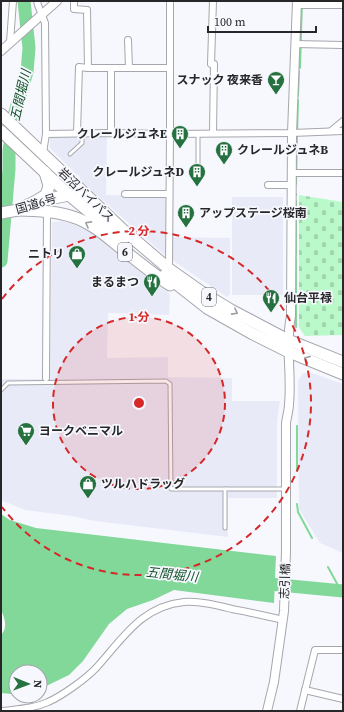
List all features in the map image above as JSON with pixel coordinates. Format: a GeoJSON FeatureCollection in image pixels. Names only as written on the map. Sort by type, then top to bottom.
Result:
{"type":"FeatureCollection","features":[{"type":"Feature","properties":{"kind":"highway","name":"岩沼バイパス"},"geometry":{"type":"LineString","coordinates":[[4,117],[122,229],[169,269],[203,293],[231,310],[288,340],[343,362]]}},
{"type":"Feature","properties":{"kind":"highway","name":"岩沼バイパス"},"geometry":{"type":"LineString","coordinates":[[2,132],[69,195],[200,303],[253,334],[289,352],[343,374]]}},
{"type":"Feature","properties":{"kind":"highway"},"geometry":{"type":"LineString","coordinates":[[34,202],[46,195],[49,186],[45,172]]}},
{"type":"Feature","properties":{"kind":"highway","name":"国道6号"},"geometry":{"type":"LineString","coordinates":[[1,213],[18,210],[34,202],[69,195],[81,196],[94,202]]}},
{"type":"Feature","properties":{"kind":"highway","name":"6"},"geometry":{"type":"LineString","coordinates":[[18,210],[47,211],[64,214],[92,226],[154,274],[200,303]]}},
{"type":"Feature","properties":{"kind":"street"},"geometry":{"type":"LineString","coordinates":[[10,42],[13,1]]}},
{"type":"Feature","properties":{"kind":"street"},"geometry":{"type":"LineString","coordinates":[[37,1],[40,16],[45,23],[46,134],[43,153]]}},
{"type":"Feature","properties":{"kind":"street"},"geometry":{"type":"LineString","coordinates":[[1,51],[57,1]]}},
{"type":"Feature","properties":{"kind":"street"},"geometry":{"type":"LineString","coordinates":[[74,1],[74,10],[87,10],[88,68]]}},
{"type":"Feature","properties":{"kind":"street"},"geometry":{"type":"LineString","coordinates":[[169,269],[170,1]]}},
{"type":"Feature","properties":{"kind":"street"},"geometry":{"type":"LineString","coordinates":[[213,1],[211,64],[214,64],[213,133]]}},
{"type":"Feature","properties":{"kind":"street"},"geometry":{"type":"LineString","coordinates":[[300,4],[343,5]]}},
{"type":"Feature","properties":{"kind":"street","name":"志引橋"},"geometry":{"type":"LineString","coordinates":[[267,711],[274,682],[283,615],[286,551],[286,422],[290,403],[288,340],[291,316],[291,185],[295,173],[300,4]]}},
{"type":"Feature","properties":{"kind":"street"},"geometry":{"type":"LineString","coordinates":[[128,40],[129,68]]}},
{"type":"Feature","properties":{"kind":"street"},"geometry":{"type":"LineString","coordinates":[[299,44],[343,45]]}},
{"type":"Feature","properties":{"kind":"street"},"geometry":{"type":"LineString","coordinates":[[80,133],[78,67],[170,68]]}},
{"type":"Feature","properties":{"kind":"street"},"geometry":{"type":"LineString","coordinates":[[111,68],[111,133]]}},
{"type":"Feature","properties":{"kind":"street"},"geometry":{"type":"LineString","coordinates":[[331,131],[343,121]]}},
{"type":"Feature","properties":{"kind":"street"},"geometry":{"type":"LineString","coordinates":[[46,134],[295,133],[343,131]]}},
{"type":"Feature","properties":{"kind":"street"},"geometry":{"type":"LineString","coordinates":[[295,173],[342,173]]}},
{"type":"Feature","properties":{"kind":"street"},"geometry":{"type":"LineString","coordinates":[[268,184],[291,185]]}},
{"type":"Feature","properties":{"kind":"street"},"geometry":{"type":"LineString","coordinates":[[125,194],[170,194]]}},
{"type":"Feature","properties":{"kind":"street"},"geometry":{"type":"LineString","coordinates":[[46,378],[47,211]]}},
{"type":"Feature","properties":{"kind":"street"},"geometry":{"type":"LineString","coordinates":[[1,711],[36,707],[50,702],[96,668],[135,624],[154,610],[166,605],[185,602],[208,603],[283,615]]}},
{"type":"Feature","properties":{"kind":"street"},"geometry":{"type":"LineString","coordinates":[[300,711],[315,650],[343,650]]}},
{"type":"Feature","properties":{"kind":"street"},"geometry":{"type":"LineString","coordinates":[[305,690],[343,699]]}},
{"type":"Feature","properties":{"kind":"lane"},"geometry":{"type":"LineString","coordinates":[[70,154],[82,143],[80,133]]}},
{"type":"Feature","properties":{"kind":"lane"},"geometry":{"type":"LineString","coordinates":[[198,133],[198,170]]}},
{"type":"Feature","properties":{"kind":"lane"},"geometry":{"type":"LineString","coordinates":[[1,390],[8,383],[166,381],[170,384],[171,489],[286,489]]}},
{"type":"Feature","properties":{"kind":"lane"},"geometry":{"type":"LineString","coordinates":[[225,489],[225,528]]}},
{"type":"Feature","properties":{"kind":"shaded area"},"geometry":{"type":"Polygon","coordinates":[[[50,136],[107,137],[106,195],[168,197],[168,258],[80,180],[79,175],[77,175],[50,148],[50,136]]]}},
{"type":"Feature","properties":{"kind":"shaded area"},"geometry":{"type":"Polygon","coordinates":[[[232,197],[283,197],[283,295],[232,295],[232,197]]]}},
{"type":"Feature","properties":{"kind":"shaded area"},"geometry":{"type":"Polygon","coordinates":[[[63,221],[90,231],[170,294],[169,315],[108,313],[107,358],[168,357],[168,377],[232,378],[232,401],[280,401],[277,421],[277,498],[228,498],[228,537],[95,521],[72,516],[25,510],[1,500],[1,379],[50,379],[52,222],[63,221]]]}},
{"type":"Feature","properties":{"kind":"shaded area"},"geometry":{"type":"Polygon","coordinates":[[[172,237],[230,238],[230,294],[227,297],[172,260],[172,237]]]}},
{"type":"Feature","properties":{"kind":"shaded area"},"geometry":{"type":"Polygon","coordinates":[[[303,373],[312,373],[343,384],[343,553],[320,543],[299,509],[298,381],[303,373]]]}},
{"type":"Feature","properties":{"kind":"green space"},"geometry":{"type":"Polygon","coordinates":[[[299,195],[343,202],[343,335],[305,336],[299,327],[299,195]]]}},
{"type":"Feature","properties":{"kind":"water"},"geometry":{"type":"Polygon","coordinates":[[[1,514],[10,520],[36,528],[276,556],[274,603],[174,590],[153,600],[127,609],[109,624],[83,661],[69,675],[48,685],[48,664],[8,664],[8,694],[1,693],[1,635],[5,629],[5,620],[1,610],[1,514]]]}},
{"type":"Feature","properties":{"kind":"waterway","name":"五間堀川"},"geometry":{"type":"LineString","coordinates":[[1,261],[9,169],[9,151],[15,112],[27,72],[29,48],[24,1]]}},
{"type":"Feature","properties":{"kind":"waterway"},"geometry":{"type":"LineString","coordinates":[[300,68],[302,1]]}},
{"type":"Feature","properties":{"kind":"waterway"},"geometry":{"type":"LineString","coordinates":[[298,96],[299,71]]}},
{"type":"Feature","properties":{"kind":"waterway"},"geometry":{"type":"LineString","coordinates":[[296,184],[298,100]]}},
{"type":"Feature","properties":{"kind":"waterway"},"geometry":{"type":"LineString","coordinates":[[296,201],[296,256]]}},
{"type":"Feature","properties":{"kind":"waterway"},"geometry":{"type":"LineString","coordinates":[[296,258],[296,327]]}},
{"type":"Feature","properties":{"kind":"waterway"},"geometry":{"type":"LineString","coordinates":[[297,426],[297,470]]}},
{"type":"Feature","properties":{"kind":"waterway"},"geometry":{"type":"LineString","coordinates":[[297,504],[298,512],[312,538]]}},
{"type":"Feature","properties":{"kind":"waterway"},"geometry":{"type":"LineString","coordinates":[[328,567],[341,591]]}},
{"type":"Feature","properties":{"kind":"waterway","name":"五間堀川"},"geometry":{"type":"LineString","coordinates":[[259,583],[343,591]]}},
{"type":"Feature","properties":{"kind":"place","name":"スナック 夜来香"},"geometry":{"type":"Point","coordinates":[276,95]}},
{"type":"Feature","properties":{"kind":"place","name":"クレールジュネE"},"geometry":{"type":"Point","coordinates":[180,149]}},
{"type":"Feature","properties":{"kind":"place","name":"クレールジュネB"},"geometry":{"type":"Point","coordinates":[224,165]}},
{"type":"Feature","properties":{"kind":"place","name":"クレールジュネD"},"geometry":{"type":"Point","coordinates":[197,187]}},
{"type":"Feature","properties":{"kind":"place","name":"アップステージ桜南"},"geometry":{"type":"Point","coordinates":[186,228]}},
{"type":"Feature","properties":{"kind":"place","name":"ニトリ"},"geometry":{"type":"Point","coordinates":[77,269]}},
{"type":"Feature","properties":{"kind":"place","name":"まるまつ"},"geometry":{"type":"Point","coordinates":[152,297]}},
{"type":"Feature","properties":{"kind":"place","name":"仙台平禄"},"geometry":{"type":"Point","coordinates":[271,313]}},
{"type":"Feature","properties":{"kind":"place","name":"ヨークベニマル"},"geometry":{"type":"Point","coordinates":[26,446]}},
{"type":"Feature","properties":{"kind":"place","name":"ツルハドラッグ"},"geometry":{"type":"Point","coordinates":[88,499]}}]}
